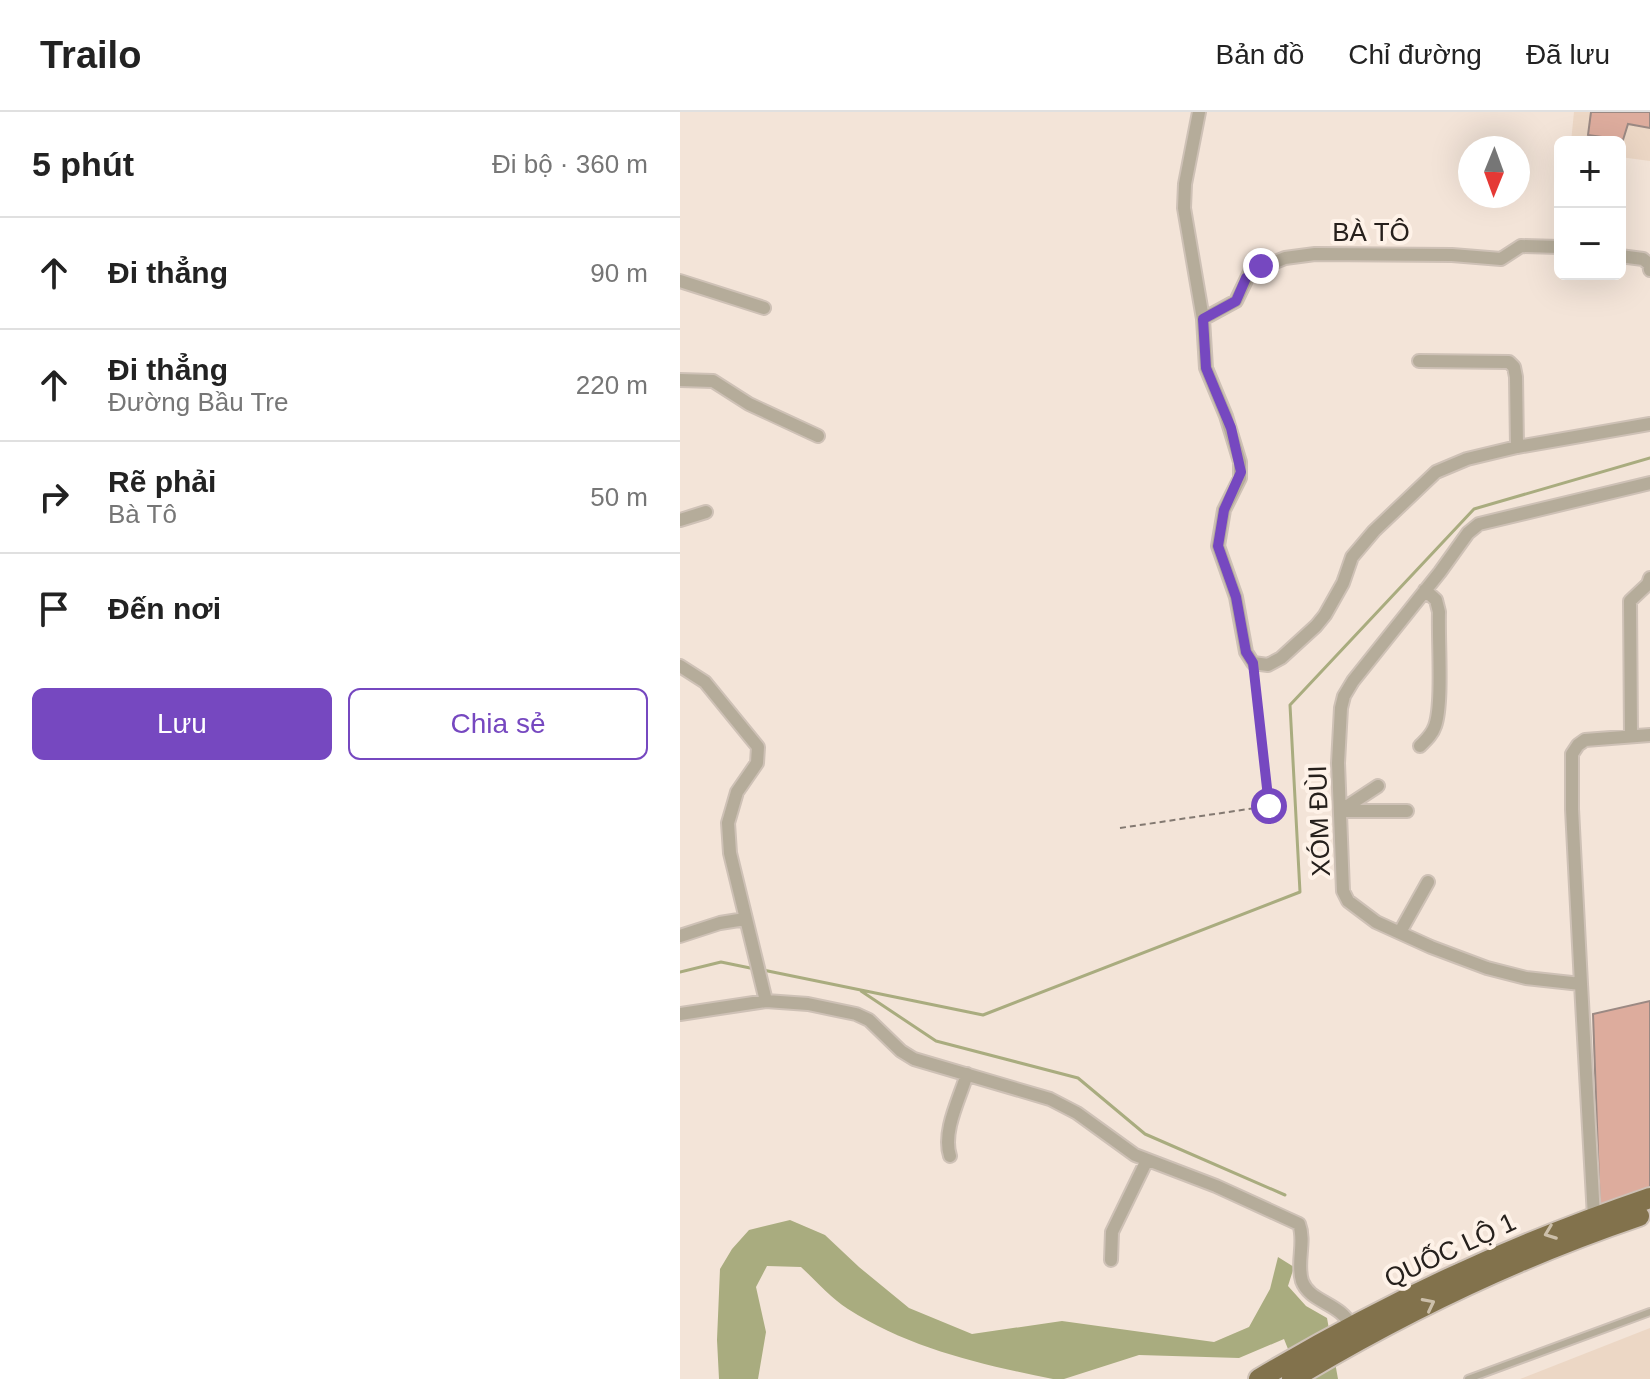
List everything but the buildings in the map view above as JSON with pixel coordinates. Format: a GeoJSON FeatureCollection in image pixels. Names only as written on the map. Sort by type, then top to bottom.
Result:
{"type":"FeatureCollection","features":[{"type":"Feature","properties":{"kind":"highway","name":"QUỐC LỘ 1"},"geometry":{"type":"LineString","coordinates":[[1259,1379],[1286,1373],[1455,1273],[1532,1240],[1650,1198]]}},
{"type":"Feature","properties":{"kind":"highway","name":"QUỐC LỘ 1"},"geometry":{"type":"LineString","coordinates":[[1349,1334],[1508,1267],[1650,1213]]}},
{"type":"Feature","properties":{"kind":"street"},"geometry":{"type":"LineString","coordinates":[[1199,112],[1184,198],[1189,242],[1203,319],[1206,368],[1231,428],[1241,472],[1224,510],[1218,546],[1236,597],[1246,652],[1253,663],[1268,665],[1281,658],[1316,626],[1343,583],[1352,557],[1423,482],[1452,464],[1517,447],[1650,424]]}},
{"type":"Feature","properties":{"kind":"street","name":"BÀ TÔ"},"geometry":{"type":"LineString","coordinates":[[1203,319],[1236,301],[1250,272],[1285,258],[1315,254],[1501,259],[1521,246],[1554,247]]}},
{"type":"Feature","properties":{"kind":"street"},"geometry":{"type":"LineString","coordinates":[[1626,257],[1643,259],[1650,270]]}},
{"type":"Feature","properties":{"kind":"street"},"geometry":{"type":"LineString","coordinates":[[680,281],[764,308]]}},
{"type":"Feature","properties":{"kind":"street"},"geometry":{"type":"LineString","coordinates":[[1419,361],[1509,362],[1514,367],[1516,377],[1517,447]]}},
{"type":"Feature","properties":{"kind":"street"},"geometry":{"type":"LineString","coordinates":[[680,380],[713,381],[749,404],[818,436]]}},
{"type":"Feature","properties":{"kind":"street","name":"XÓM ĐÙI"},"geometry":{"type":"LineString","coordinates":[[1581,984],[1526,978],[1487,968],[1376,922],[1348,901],[1343,891],[1338,763],[1341,708],[1353,681],[1468,533],[1479,524],[1650,483]]}},
{"type":"Feature","properties":{"kind":"street"},"geometry":{"type":"LineString","coordinates":[[680,520],[706,512]]}},
{"type":"Feature","properties":{"kind":"street"},"geometry":{"type":"LineString","coordinates":[[1631,736],[1630,601],[1648,584],[1650,578]]}},
{"type":"Feature","properties":{"kind":"street"},"geometry":{"type":"LineString","coordinates":[[1420,746],[1432,734],[1437,722],[1438,703],[1439,612],[1436,600],[1425,590]]}},
{"type":"Feature","properties":{"kind":"street"},"geometry":{"type":"LineString","coordinates":[[680,666],[705,682],[758,747],[757,763],[737,792],[728,823],[730,853],[766,1001]]}},
{"type":"Feature","properties":{"kind":"street"},"geometry":{"type":"LineString","coordinates":[[1594,1217],[1572,809],[1572,754],[1585,740],[1650,735]]}},
{"type":"Feature","properties":{"kind":"street"},"geometry":{"type":"LineString","coordinates":[[1340,811],[1378,786]]}},
{"type":"Feature","properties":{"kind":"street"},"geometry":{"type":"LineString","coordinates":[[1340,811],[1407,811]]}},
{"type":"Feature","properties":{"kind":"street"},"geometry":{"type":"LineString","coordinates":[[1400,932],[1428,882]]}},
{"type":"Feature","properties":{"kind":"street"},"geometry":{"type":"LineString","coordinates":[[680,936],[720,923],[745,919]]}},
{"type":"Feature","properties":{"kind":"street"},"geometry":{"type":"LineString","coordinates":[[680,1014],[766,1001],[808,1004],[856,1014],[869,1020],[901,1051],[914,1059],[1064,1105],[1125,1149],[1299,1224],[1302,1231],[1302,1282],[1311,1294],[1345,1313],[1349,1334]]}},
{"type":"Feature","properties":{"kind":"street"},"geometry":{"type":"LineString","coordinates":[[950,1156],[947,1142],[967,1074]]}},
{"type":"Feature","properties":{"kind":"street"},"geometry":{"type":"LineString","coordinates":[[1111,1260],[1112,1232],[1147,1160]]}},
{"type":"Feature","properties":{"kind":"lane"},"geometry":{"type":"LineString","coordinates":[[1468,1379],[1650,1312]]}},
{"type":"Feature","properties":{"kind":"path"},"geometry":{"type":"LineString","coordinates":[[1120,828],[1269,806],[1253,663]]}},
{"type":"Feature","properties":{"kind":"shaded area"},"geometry":{"type":"Polygon","coordinates":[[[1574,112],[1650,112],[1650,161],[1626,158],[1626,136],[1572,136],[1574,112]]]}},
{"type":"Feature","properties":{"kind":"shaded area"},"geometry":{"type":"Polygon","coordinates":[[[790,1220],[825,1235],[909,1308],[972,1334],[1062,1321],[1214,1342],[1249,1327],[1270,1289],[1278,1257],[1294,1267],[1288,1286],[1306,1306],[1327,1318],[1338,1379],[1300,1379],[1284,1339],[1239,1358],[1139,1355],[1064,1379],[1053,1379],[1000,1368],[921,1345],[848,1309],[801,1267],[767,1266],[756,1287],[766,1332],[758,1379],[719,1379],[720,1269],[749,1230],[790,1220]]]}},
{"type":"Feature","properties":{"kind":"shaded area"},"geometry":{"type":"Polygon","coordinates":[[[1650,1328],[1650,1379],[1520,1379],[1650,1328]]]}},
{"type":"Feature","properties":{"kind":"waterway"},"geometry":{"type":"LineString","coordinates":[[763,970],[983,1015],[1300,892],[1290,705],[1474,509],[1650,458]]}},
{"type":"Feature","properties":{"kind":"waterway"},"geometry":{"type":"LineString","coordinates":[[680,972],[721,962],[755,969]]}},
{"type":"Feature","properties":{"kind":"waterway"},"geometry":{"type":"LineString","coordinates":[[861,991],[936,1041],[1078,1078],[1145,1134],[1285,1195]]}},
{"type":"Feature","properties":{"kind":"route"},"geometry":{"type":"LineString","coordinates":[[1261,266],[1250,272],[1236,301],[1203,319],[1208,377],[1231,428],[1240,462],[1240,478],[1224,510],[1218,546],[1236,597],[1243,643],[1253,663],[1269,806]]}}]}
